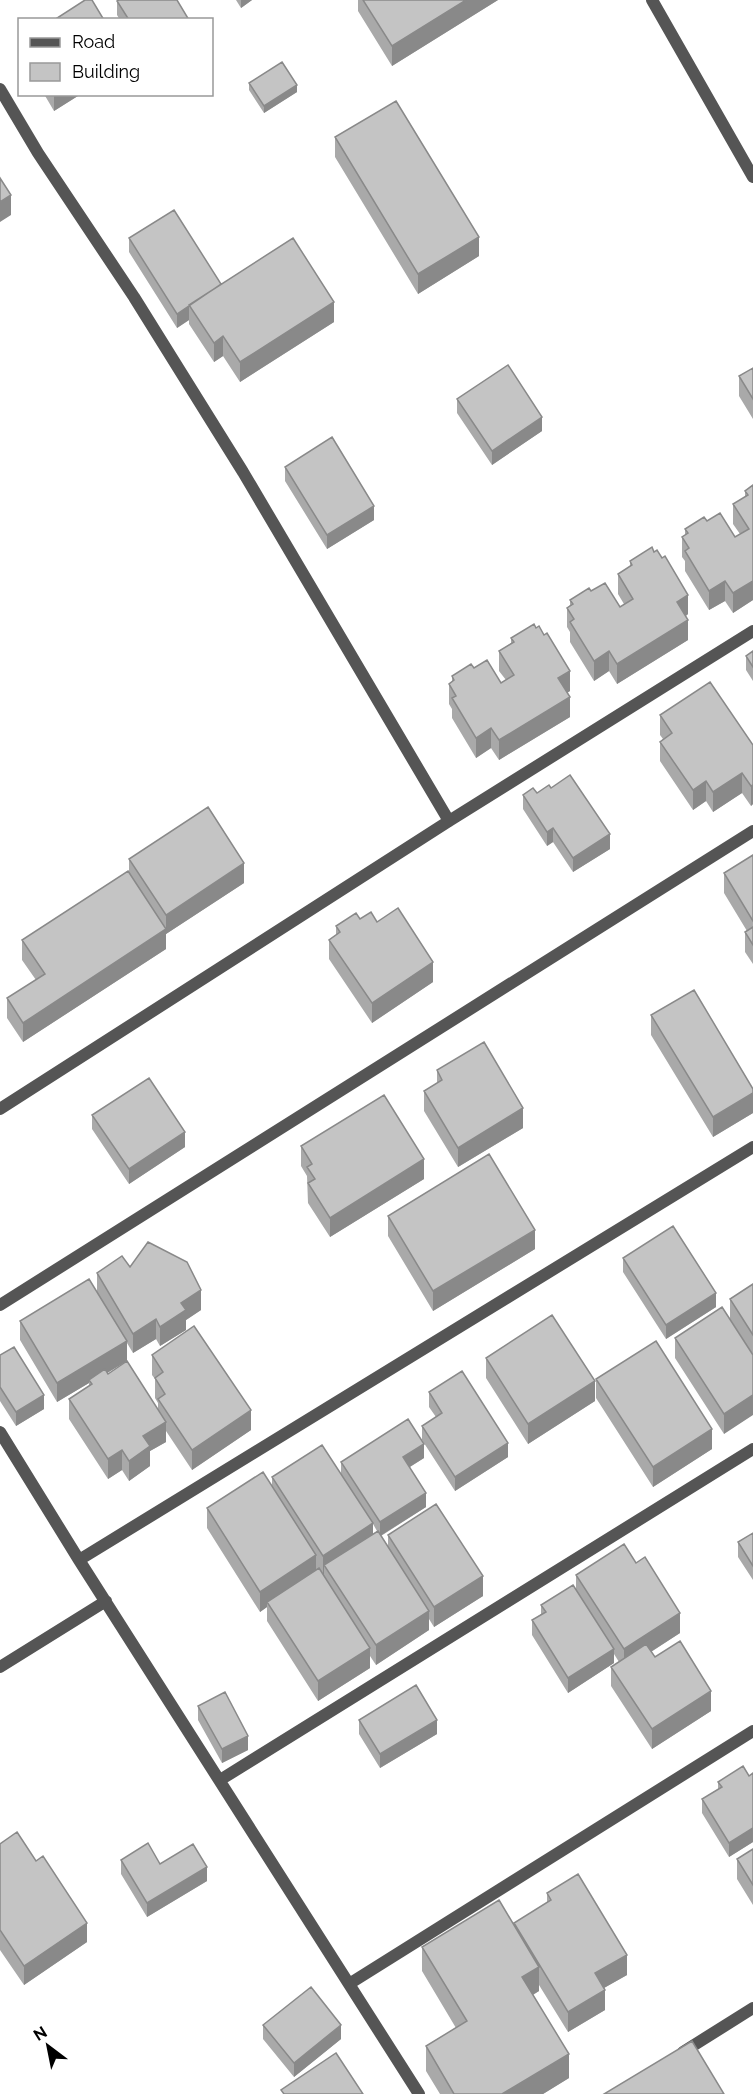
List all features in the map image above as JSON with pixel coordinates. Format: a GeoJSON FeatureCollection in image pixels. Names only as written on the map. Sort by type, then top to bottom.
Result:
{"type":"FeatureCollection","features":[{"type":"Feature","properties":{"kind":"street"},"geometry":{"type":"LineString","coordinates":[[652,0],[753,177]]}},
{"type":"Feature","properties":{"kind":"street"},"geometry":{"type":"LineString","coordinates":[[0,88],[38,153],[134,297],[243,472],[449,820]]}},
{"type":"Feature","properties":{"kind":"street"},"geometry":{"type":"LineString","coordinates":[[0,1109],[449,820],[753,631]]}},
{"type":"Feature","properties":{"kind":"street"},"geometry":{"type":"LineString","coordinates":[[0,1305],[753,831]]}},
{"type":"Feature","properties":{"kind":"street"},"geometry":{"type":"LineString","coordinates":[[79,1560],[753,1147]]}},
{"type":"Feature","properties":{"kind":"street"},"geometry":{"type":"LineString","coordinates":[[0,1432],[419,2094]]}},
{"type":"Feature","properties":{"kind":"street"},"geometry":{"type":"LineString","coordinates":[[220,1780],[753,1449]]}},
{"type":"Feature","properties":{"kind":"street"},"geometry":{"type":"LineString","coordinates":[[0,1667],[106,1601]]}},
{"type":"Feature","properties":{"kind":"street"},"geometry":{"type":"LineString","coordinates":[[349,1984],[753,1731]]}},
{"type":"Feature","properties":{"kind":"street"},"geometry":{"type":"LineString","coordinates":[[674,2057],[753,2008]]}},
{"type":"Feature","properties":{"kind":"building"},"geometry":{"type":"Polygon","coordinates":[[[85,0],[92,0],[103,18],[57,18],[85,0]]]}},
{"type":"Feature","properties":{"kind":"building"},"geometry":{"type":"Polygon","coordinates":[[[177,0],[188,18],[128,18],[117,1],[177,0]]]}},
{"type":"Feature","properties":{"kind":"building"},"geometry":{"type":"Polygon","coordinates":[[[363,0],[466,0],[392,46],[363,0]]]}},
{"type":"Feature","properties":{"kind":"building"},"geometry":{"type":"Polygon","coordinates":[[[282,62],[297,85],[264,106],[249,83],[282,62]]]}},
{"type":"Feature","properties":{"kind":"building"},"geometry":{"type":"Polygon","coordinates":[[[396,101],[479,237],[418,274],[335,137],[396,101]]]}},
{"type":"Feature","properties":{"kind":"building"},"geometry":{"type":"Polygon","coordinates":[[[0,178],[11,195],[0,202],[0,178]]]}},
{"type":"Feature","properties":{"kind":"building"},"geometry":{"type":"Polygon","coordinates":[[[174,210],[221,284],[177,314],[129,238],[174,210]]]}},
{"type":"Feature","properties":{"kind":"building"},"geometry":{"type":"Polygon","coordinates":[[[293,238],[334,302],[240,362],[223,336],[214,343],[189,305],[293,238]]]}},
{"type":"Feature","properties":{"kind":"building"},"geometry":{"type":"Polygon","coordinates":[[[508,365],[542,417],[492,451],[457,399],[508,365]]]}},
{"type":"Feature","properties":{"kind":"building"},"geometry":{"type":"Polygon","coordinates":[[[753,368],[753,399],[739,376],[753,368]]]}},
{"type":"Feature","properties":{"kind":"building"},"geometry":{"type":"Polygon","coordinates":[[[332,437],[374,506],[327,535],[285,467],[332,437]]]}},
{"type":"Feature","properties":{"kind":"building"},"geometry":{"type":"Polygon","coordinates":[[[753,485],[753,581],[733,593],[725,581],[709,591],[685,551],[689,548],[682,537],[688,533],[685,529],[704,517],[707,521],[720,513],[735,537],[749,529],[733,504],[748,495],[745,491],[753,485]]]}},
{"type":"Feature","properties":{"kind":"building"},"geometry":{"type":"Polygon","coordinates":[[[652,547],[654,552],[657,550],[662,558],[665,556],[688,595],[677,602],[688,620],[617,664],[609,651],[594,661],[570,622],[574,619],[567,608],[573,604],[570,600],[589,588],[591,591],[605,583],[620,607],[633,599],[618,574],[632,565],[630,561],[652,547]]]}},
{"type":"Feature","properties":{"kind":"building"},"geometry":{"type":"Polygon","coordinates":[[[534,624],[536,628],[539,626],[544,635],[547,633],[570,671],[558,678],[570,697],[499,740],[491,728],[476,738],[452,698],[456,696],[449,684],[454,680],[452,676],[471,664],[474,668],[487,660],[501,683],[514,675],[499,651],[514,642],[511,638],[534,624]]]}},
{"type":"Feature","properties":{"kind":"building"},"geometry":{"type":"Polygon","coordinates":[[[753,651],[753,667],[746,656],[753,651]]]}},
{"type":"Feature","properties":{"kind":"building"},"geometry":{"type":"Polygon","coordinates":[[[710,682],[753,745],[753,785],[751,786],[742,773],[713,792],[706,781],[693,790],[660,742],[672,733],[660,715],[710,682]]]}},
{"type":"Feature","properties":{"kind":"building"},"geometry":{"type":"Polygon","coordinates":[[[570,775],[610,834],[573,858],[553,828],[547,832],[523,795],[533,788],[537,793],[549,785],[551,788],[570,775]]]}},
{"type":"Feature","properties":{"kind":"building"},"geometry":{"type":"Polygon","coordinates":[[[208,807],[244,863],[166,915],[129,859],[208,807]]]}},
{"type":"Feature","properties":{"kind":"building"},"geometry":{"type":"Polygon","coordinates":[[[753,855],[753,921],[724,873],[753,855]]]}},
{"type":"Feature","properties":{"kind":"building"},"geometry":{"type":"Polygon","coordinates":[[[128,871],[166,929],[23,1023],[7,998],[45,974],[22,940],[128,871]]]}},
{"type":"Feature","properties":{"kind":"building"},"geometry":{"type":"Polygon","coordinates":[[[398,908],[433,962],[372,1003],[329,940],[340,932],[336,926],[356,913],[360,919],[371,912],[377,922],[398,908]]]}},
{"type":"Feature","properties":{"kind":"building"},"geometry":{"type":"Polygon","coordinates":[[[753,927],[753,945],[745,932],[753,927]]]}},
{"type":"Feature","properties":{"kind":"building"},"geometry":{"type":"Polygon","coordinates":[[[694,990],[753,1089],[753,1093],[713,1117],[651,1015],[694,990]]]}},
{"type":"Feature","properties":{"kind":"building"},"geometry":{"type":"Polygon","coordinates":[[[484,1042],[523,1108],[458,1148],[424,1091],[442,1080],[437,1070],[484,1042]]]}},
{"type":"Feature","properties":{"kind":"building"},"geometry":{"type":"Polygon","coordinates":[[[149,1078],[185,1132],[129,1169],[92,1115],[149,1078]]]}},
{"type":"Feature","properties":{"kind":"building"},"geometry":{"type":"Polygon","coordinates":[[[384,1095],[424,1159],[330,1218],[308,1183],[315,1179],[307,1167],[312,1164],[301,1146],[384,1095]]]}},
{"type":"Feature","properties":{"kind":"building"},"geometry":{"type":"Polygon","coordinates":[[[489,1154],[535,1230],[433,1291],[388,1216],[489,1154]]]}},
{"type":"Feature","properties":{"kind":"building"},"geometry":{"type":"Polygon","coordinates":[[[673,1226],[716,1293],[666,1325],[623,1258],[673,1226]]]}},
{"type":"Feature","properties":{"kind":"building"},"geometry":{"type":"Polygon","coordinates":[[[148,1242],[187,1262],[201,1290],[181,1303],[186,1310],[160,1327],[156,1319],[133,1334],[97,1273],[122,1256],[130,1267],[148,1242]]]}},
{"type":"Feature","properties":{"kind":"building"},"geometry":{"type":"Polygon","coordinates":[[[89,1279],[127,1341],[57,1383],[20,1321],[89,1279]]]}},
{"type":"Feature","properties":{"kind":"building"},"geometry":{"type":"Polygon","coordinates":[[[753,1284],[753,1335],[730,1299],[753,1284]]]}},
{"type":"Feature","properties":{"kind":"building"},"geometry":{"type":"Polygon","coordinates":[[[722,1307],[753,1355],[753,1395],[724,1414],[675,1338],[722,1307]]]}},
{"type":"Feature","properties":{"kind":"building"},"geometry":{"type":"Polygon","coordinates":[[[552,1315],[595,1381],[528,1424],[486,1358],[552,1315]]]}},
{"type":"Feature","properties":{"kind":"building"},"geometry":{"type":"Polygon","coordinates":[[[194,1326],[251,1410],[192,1450],[158,1399],[165,1394],[155,1378],[163,1372],[152,1355],[194,1326]]]}},
{"type":"Feature","properties":{"kind":"building"},"geometry":{"type":"Polygon","coordinates":[[[656,1341],[712,1429],[653,1467],[596,1379],[656,1341]]]}},
{"type":"Feature","properties":{"kind":"building"},"geometry":{"type":"Polygon","coordinates":[[[14,1347],[44,1395],[16,1412],[0,1387],[0,1355],[14,1347]]]}},
{"type":"Feature","properties":{"kind":"building"},"geometry":{"type":"Polygon","coordinates":[[[127,1361],[166,1422],[143,1436],[150,1446],[129,1461],[122,1450],[108,1459],[69,1399],[92,1384],[89,1380],[105,1369],[108,1374],[127,1361]]]}},
{"type":"Feature","properties":{"kind":"building"},"geometry":{"type":"Polygon","coordinates":[[[462,1371],[508,1443],[455,1477],[422,1426],[442,1413],[429,1392],[462,1371]]]}},
{"type":"Feature","properties":{"kind":"building"},"geometry":{"type":"Polygon","coordinates":[[[408,1419],[424,1444],[403,1457],[426,1493],[380,1522],[341,1462],[408,1419]]]}},
{"type":"Feature","properties":{"kind":"building"},"geometry":{"type":"Polygon","coordinates":[[[322,1445],[373,1523],[323,1556],[272,1477],[322,1445]]]}},
{"type":"Feature","properties":{"kind":"building"},"geometry":{"type":"Polygon","coordinates":[[[263,1472],[316,1555],[260,1592],[207,1508],[263,1472]]]}},
{"type":"Feature","properties":{"kind":"building"},"geometry":{"type":"Polygon","coordinates":[[[436,1504],[483,1576],[434,1607],[388,1535],[436,1504]]]}},
{"type":"Feature","properties":{"kind":"building"},"geometry":{"type":"Polygon","coordinates":[[[378,1531],[429,1611],[376,1645],[324,1565],[378,1531]]]}},
{"type":"Feature","properties":{"kind":"building"},"geometry":{"type":"Polygon","coordinates":[[[753,1533],[753,1566],[738,1542],[753,1533]]]}},
{"type":"Feature","properties":{"kind":"building"},"geometry":{"type":"Polygon","coordinates":[[[624,1544],[636,1563],[645,1557],[680,1613],[624,1649],[576,1575],[624,1544]]]}},
{"type":"Feature","properties":{"kind":"building"},"geometry":{"type":"Polygon","coordinates":[[[319,1568],[370,1648],[318,1681],[267,1602],[319,1568]]]}},
{"type":"Feature","properties":{"kind":"building"},"geometry":{"type":"Polygon","coordinates":[[[573,1585],[614,1649],[568,1678],[532,1620],[546,1612],[541,1605],[573,1585]]]}},
{"type":"Feature","properties":{"kind":"building"},"geometry":{"type":"Polygon","coordinates":[[[680,1641],[711,1691],[652,1729],[611,1667],[646,1644],[655,1657],[680,1641]]]}},
{"type":"Feature","properties":{"kind":"building"},"geometry":{"type":"Polygon","coordinates":[[[416,1685],[437,1720],[380,1754],[359,1720],[416,1685]]]}},
{"type":"Feature","properties":{"kind":"building"},"geometry":{"type":"Polygon","coordinates":[[[225,1692],[248,1736],[222,1749],[198,1706],[225,1692]]]}},
{"type":"Feature","properties":{"kind":"building"},"geometry":{"type":"Polygon","coordinates":[[[743,1766],[749,1776],[753,1773],[753,1828],[729,1843],[702,1799],[722,1787],[718,1782],[743,1766]]]}},
{"type":"Feature","properties":{"kind":"building"},"geometry":{"type":"Polygon","coordinates":[[[17,1832],[36,1861],[43,1856],[87,1923],[24,1966],[0,1930],[0,1844],[17,1832]]]}},
{"type":"Feature","properties":{"kind":"building"},"geometry":{"type":"Polygon","coordinates":[[[148,1843],[160,1864],[193,1844],[207,1867],[147,1903],[121,1860],[148,1843]]]}},
{"type":"Feature","properties":{"kind":"building"},"geometry":{"type":"Polygon","coordinates":[[[753,1849],[753,1885],[737,1859],[753,1849]]]}},
{"type":"Feature","properties":{"kind":"building"},"geometry":{"type":"Polygon","coordinates":[[[578,1874],[627,1955],[595,1973],[605,1990],[568,2012],[514,1923],[551,1900],[547,1893],[578,1874]]]}},
{"type":"Feature","properties":{"kind":"building"},"geometry":{"type":"Polygon","coordinates":[[[499,1900],[539,1967],[522,1977],[569,2054],[502,2094],[454,2094],[426,2046],[467,2021],[422,1947],[499,1900]]]}},
{"type":"Feature","properties":{"kind":"building"},"geometry":{"type":"Polygon","coordinates":[[[311,1987],[341,2025],[294,2063],[263,2025],[311,1987]]]}},
{"type":"Feature","properties":{"kind":"building"},"geometry":{"type":"Polygon","coordinates":[[[692,2041],[724,2094],[604,2094],[692,2041]]]}},
{"type":"Feature","properties":{"kind":"building"},"geometry":{"type":"Polygon","coordinates":[[[336,2053],[363,2094],[284,2094],[281,2090],[336,2053]]]}}]}
